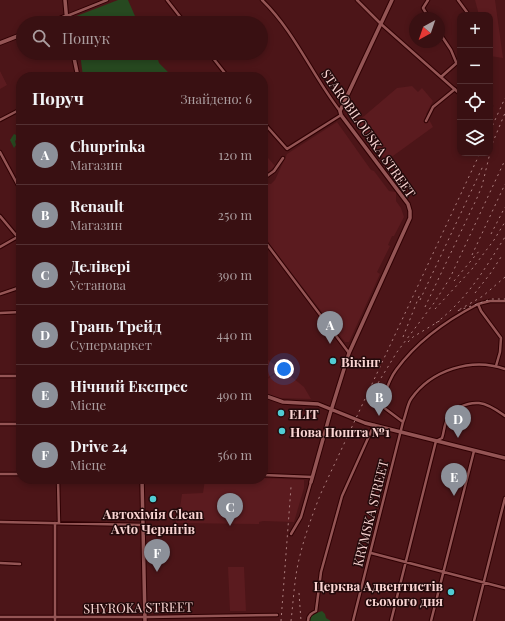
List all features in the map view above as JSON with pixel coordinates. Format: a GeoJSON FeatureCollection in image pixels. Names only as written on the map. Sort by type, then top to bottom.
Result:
{"type":"FeatureCollection","features":[{"type":"Feature","properties":{"kind":"street"},"geometry":{"type":"LineString","coordinates":[[65,0],[66,16],[107,0]]}},
{"type":"Feature","properties":{"kind":"street"},"geometry":{"type":"LineString","coordinates":[[167,0],[180,16]]}},
{"type":"Feature","properties":{"kind":"street","name":"STAROBILOUSKA STREET"},"geometry":{"type":"LineString","coordinates":[[262,0],[283,23],[340,113],[402,196],[410,211],[410,218],[406,228],[349,353],[301,517],[291,534]]}},
{"type":"Feature","properties":{"kind":"street"},"geometry":{"type":"LineString","coordinates":[[357,0],[381,24],[455,90],[433,107],[426,121]]}},
{"type":"Feature","properties":{"kind":"street"},"geometry":{"type":"LineString","coordinates":[[268,128],[287,149],[340,113],[392,0]]}},
{"type":"Feature","properties":{"kind":"street"},"geometry":{"type":"LineString","coordinates":[[425,12],[423,8],[428,0]]}},
{"type":"Feature","properties":{"kind":"street"},"geometry":{"type":"LineString","coordinates":[[458,0],[467,12]]}},
{"type":"Feature","properties":{"kind":"street"},"geometry":{"type":"LineString","coordinates":[[0,43],[16,37]]}},
{"type":"Feature","properties":{"kind":"street"},"geometry":{"type":"LineString","coordinates":[[445,41],[457,60]]}},
{"type":"Feature","properties":{"kind":"street"},"geometry":{"type":"LineString","coordinates":[[74,60],[77,72]]}},
{"type":"Feature","properties":{"kind":"street"},"geometry":{"type":"LineString","coordinates":[[215,60],[224,72]]}},
{"type":"Feature","properties":{"kind":"street"},"geometry":{"type":"LineString","coordinates":[[441,77],[457,63]]}},
{"type":"Feature","properties":{"kind":"street"},"geometry":{"type":"LineString","coordinates":[[0,120],[16,112]]}},
{"type":"Feature","properties":{"kind":"street"},"geometry":{"type":"LineString","coordinates":[[0,152],[16,181]]}},
{"type":"Feature","properties":{"kind":"street"},"geometry":{"type":"LineString","coordinates":[[268,175],[274,171],[283,158]]}},
{"type":"Feature","properties":{"kind":"street"},"geometry":{"type":"LineString","coordinates":[[0,216],[16,236]]}},
{"type":"Feature","properties":{"kind":"street"},"geometry":{"type":"LineString","coordinates":[[0,247],[16,238]]}},
{"type":"Feature","properties":{"kind":"street"},"geometry":{"type":"LineString","coordinates":[[268,246],[349,353]]}},
{"type":"Feature","properties":{"kind":"street"},"geometry":{"type":"LineString","coordinates":[[0,294],[16,289]]}},
{"type":"Feature","properties":{"kind":"street"},"geometry":{"type":"LineString","coordinates":[[403,422],[381,404],[395,371],[408,355],[431,333],[460,313],[478,304],[490,301],[505,300]]}},
{"type":"Feature","properties":{"kind":"street"},"geometry":{"type":"LineString","coordinates":[[478,304],[481,311],[505,343]]}},
{"type":"Feature","properties":{"kind":"street"},"geometry":{"type":"LineString","coordinates":[[0,313],[16,312]]}},
{"type":"Feature","properties":{"kind":"street"},"geometry":{"type":"LineString","coordinates":[[496,366],[500,352],[501,338]]}},
{"type":"Feature","properties":{"kind":"street","name":"KRYMSKA STREET"},"geometry":{"type":"LineString","coordinates":[[353,621],[403,422],[411,400],[425,384],[451,369],[468,365],[486,364],[505,369]]}},
{"type":"Feature","properties":{"kind":"street"},"geometry":{"type":"LineString","coordinates":[[0,376],[16,376]]}},
{"type":"Feature","properties":{"kind":"street"},"geometry":{"type":"LineString","coordinates":[[268,397],[284,402],[318,404],[374,425],[505,458]]}},
{"type":"Feature","properties":{"kind":"street"},"geometry":{"type":"LineString","coordinates":[[391,621],[436,441],[442,438],[447,420],[457,408],[468,404],[480,403],[497,410],[505,416]]}},
{"type":"Feature","properties":{"kind":"street"},"geometry":{"type":"LineString","coordinates":[[0,424],[16,424]]}},
{"type":"Feature","properties":{"kind":"street"},"geometry":{"type":"LineString","coordinates":[[308,621],[308,617],[316,610],[321,572],[342,496],[374,425]]}},
{"type":"Feature","properties":{"kind":"street"},"geometry":{"type":"LineString","coordinates":[[431,621],[474,451]]}},
{"type":"Feature","properties":{"kind":"street"},"geometry":{"type":"LineString","coordinates":[[0,474],[16,474]]}},
{"type":"Feature","properties":{"kind":"street"},"geometry":{"type":"LineString","coordinates":[[268,475],[312,477]]}},
{"type":"Feature","properties":{"kind":"street"},"geometry":{"type":"LineString","coordinates":[[55,621],[58,484]]}},
{"type":"Feature","properties":{"kind":"street"},"geometry":{"type":"LineString","coordinates":[[142,484],[145,619]]}},
{"type":"Feature","properties":{"kind":"street"},"geometry":{"type":"LineString","coordinates":[[474,621],[505,498]]}},
{"type":"Feature","properties":{"kind":"street"},"geometry":{"type":"LineString","coordinates":[[0,522],[142,525]]}},
{"type":"Feature","properties":{"kind":"street"},"geometry":{"type":"LineString","coordinates":[[371,553],[505,588]]}},
{"type":"Feature","properties":{"kind":"street"},"geometry":{"type":"LineString","coordinates":[[0,564],[20,564]]}},
{"type":"Feature","properties":{"kind":"street","name":"SHYROKA STREET"},"geometry":{"type":"LineString","coordinates":[[1,617],[145,619],[277,615]]}},
{"type":"Feature","properties":{"kind":"street"},"geometry":{"type":"LineString","coordinates":[[1,617],[3,621]]}},
{"type":"Feature","properties":{"kind":"shaded area"},"geometry":{"type":"Polygon","coordinates":[[[475,0],[495,0],[503,58],[493,56],[493,12],[478,12],[475,0]]]}},
{"type":"Feature","properties":{"kind":"shaded area"},"geometry":{"type":"Polygon","coordinates":[[[0,71],[7,85],[0,89],[0,71]]]}},
{"type":"Feature","properties":{"kind":"shaded area"},"geometry":{"type":"Polygon","coordinates":[[[412,86],[418,92],[422,88],[433,101],[426,114],[433,127],[386,161],[356,123],[397,88],[412,86]]]}},
{"type":"Feature","properties":{"kind":"shaded area"},"geometry":{"type":"Polygon","coordinates":[[[337,122],[371,170],[374,171],[389,191],[396,192],[396,201],[401,208],[404,217],[388,245],[390,246],[377,272],[380,274],[349,342],[345,342],[268,242],[268,184],[271,184],[275,180],[287,154],[337,122]]]}},
{"type":"Feature","properties":{"kind":"shaded area"},"geometry":{"type":"Polygon","coordinates":[[[268,158],[275,166],[268,172],[268,158]]]}},
{"type":"Feature","properties":{"kind":"shaded area"},"geometry":{"type":"Polygon","coordinates":[[[268,360],[280,369],[268,377],[268,360]]]}},
{"type":"Feature","properties":{"kind":"shaded area"},"geometry":{"type":"Polygon","coordinates":[[[282,369],[304,387],[311,399],[280,398],[268,394],[268,379],[282,369]]]}},
{"type":"Feature","properties":{"kind":"shaded area"},"geometry":{"type":"Polygon","coordinates":[[[268,478],[304,480],[304,488],[294,522],[263,521],[259,522],[259,524],[176,523],[175,509],[180,508],[182,494],[203,493],[204,484],[268,484],[268,478]]]}},
{"type":"Feature","properties":{"kind":"shaded area"},"geometry":{"type":"Polygon","coordinates":[[[228,567],[244,567],[246,611],[230,611],[228,567]]]}},
{"type":"Feature","properties":{"kind":"green space"},"geometry":{"type":"Polygon","coordinates":[[[118,0],[128,0],[135,16],[77,16],[118,0]]]}},
{"type":"Feature","properties":{"kind":"green space"},"geometry":{"type":"Polygon","coordinates":[[[81,60],[158,60],[159,63],[168,72],[82,72],[81,60]]]}},
{"type":"Feature","properties":{"kind":"green space"},"geometry":{"type":"Polygon","coordinates":[[[14,134],[16,135],[16,145],[14,148],[10,140],[14,134]]]}},
{"type":"Feature","properties":{"kind":"green space"},"geometry":{"type":"Polygon","coordinates":[[[322,611],[326,618],[331,621],[309,621],[311,615],[322,611]]]}},
{"type":"Feature","properties":{"kind":"railway"},"geometry":{"type":"LineString","coordinates":[[493,124],[505,98]]}},
{"type":"Feature","properties":{"kind":"railway"},"geometry":{"type":"LineString","coordinates":[[493,142],[505,113]]}},
{"type":"Feature","properties":{"kind":"railway"},"geometry":{"type":"LineString","coordinates":[[291,621],[295,582],[301,550],[321,493],[479,156]]}},
{"type":"Feature","properties":{"kind":"railway"},"geometry":{"type":"LineString","coordinates":[[425,307],[477,198],[482,186],[489,156]]}},
{"type":"Feature","properties":{"kind":"railway"},"geometry":{"type":"LineString","coordinates":[[378,383],[397,352],[434,303],[450,278],[505,160]]}},
{"type":"Feature","properties":{"kind":"railway"},"geometry":{"type":"LineString","coordinates":[[420,300],[483,166]]}},
{"type":"Feature","properties":{"kind":"railway"},"geometry":{"type":"LineString","coordinates":[[472,255],[505,184]]}},
{"type":"Feature","properties":{"kind":"railway"},"geometry":{"type":"LineString","coordinates":[[491,234],[505,207]]}},
{"type":"Feature","properties":{"kind":"railway"},"geometry":{"type":"LineString","coordinates":[[435,309],[472,269],[494,240],[505,222]]}},
{"type":"Feature","properties":{"kind":"railway"},"geometry":{"type":"LineString","coordinates":[[436,323],[457,304],[475,283],[505,237]]}},
{"type":"Feature","properties":{"kind":"railway"},"geometry":{"type":"LineString","coordinates":[[454,281],[480,250]]}},
{"type":"Feature","properties":{"kind":"railway"},"geometry":{"type":"LineString","coordinates":[[475,293],[501,257]]}},
{"type":"Feature","properties":{"kind":"railway"},"geometry":{"type":"LineString","coordinates":[[505,277],[483,296],[457,311],[491,299],[505,299]]}},
{"type":"Feature","properties":{"kind":"railway"},"geometry":{"type":"LineString","coordinates":[[403,337],[420,294]]}},
{"type":"Feature","properties":{"kind":"railway"},"geometry":{"type":"LineString","coordinates":[[408,342],[413,337],[441,320]]}},
{"type":"Feature","properties":{"kind":"railway"},"geometry":{"type":"LineString","coordinates":[[281,621],[291,487]]}},
{"type":"Feature","properties":{"kind":"railway"},"geometry":{"type":"LineString","coordinates":[[299,593],[301,621]]}},
{"type":"Feature","properties":{"kind":"place","name":"Chuprinka"},"geometry":{"type":"Point","coordinates":[330,344]}},
{"type":"Feature","properties":{"kind":"place","name":"Вікінг"},"geometry":{"type":"Point","coordinates":[333,361]}},
{"type":"Feature","properties":{"kind":"place","name":"ELIT"},"geometry":{"type":"Point","coordinates":[281,413]}},
{"type":"Feature","properties":{"kind":"place","name":"Renault"},"geometry":{"type":"Point","coordinates":[379,416]}},
{"type":"Feature","properties":{"kind":"place","name":"Нова Пошта №1"},"geometry":{"type":"Point","coordinates":[282,431]}},
{"type":"Feature","properties":{"kind":"place","name":"Грань Трейд"},"geometry":{"type":"Point","coordinates":[458,438]}},
{"type":"Feature","properties":{"kind":"place","name":"Нічний Експрес"},"geometry":{"type":"Point","coordinates":[454,496]}},
{"type":"Feature","properties":{"kind":"place","name":"Автохімія Clean Avto Чернігів"},"geometry":{"type":"Point","coordinates":[153,499]}},
{"type":"Feature","properties":{"kind":"place","name":"Делівері"},"geometry":{"type":"Point","coordinates":[230,526]}},
{"type":"Feature","properties":{"kind":"place","name":"Drive 24"},"geometry":{"type":"Point","coordinates":[157,572]}},
{"type":"Feature","properties":{"kind":"place","name":"Церква Адвентистів сьомого дня"},"geometry":{"type":"Point","coordinates":[451,592]}}]}
